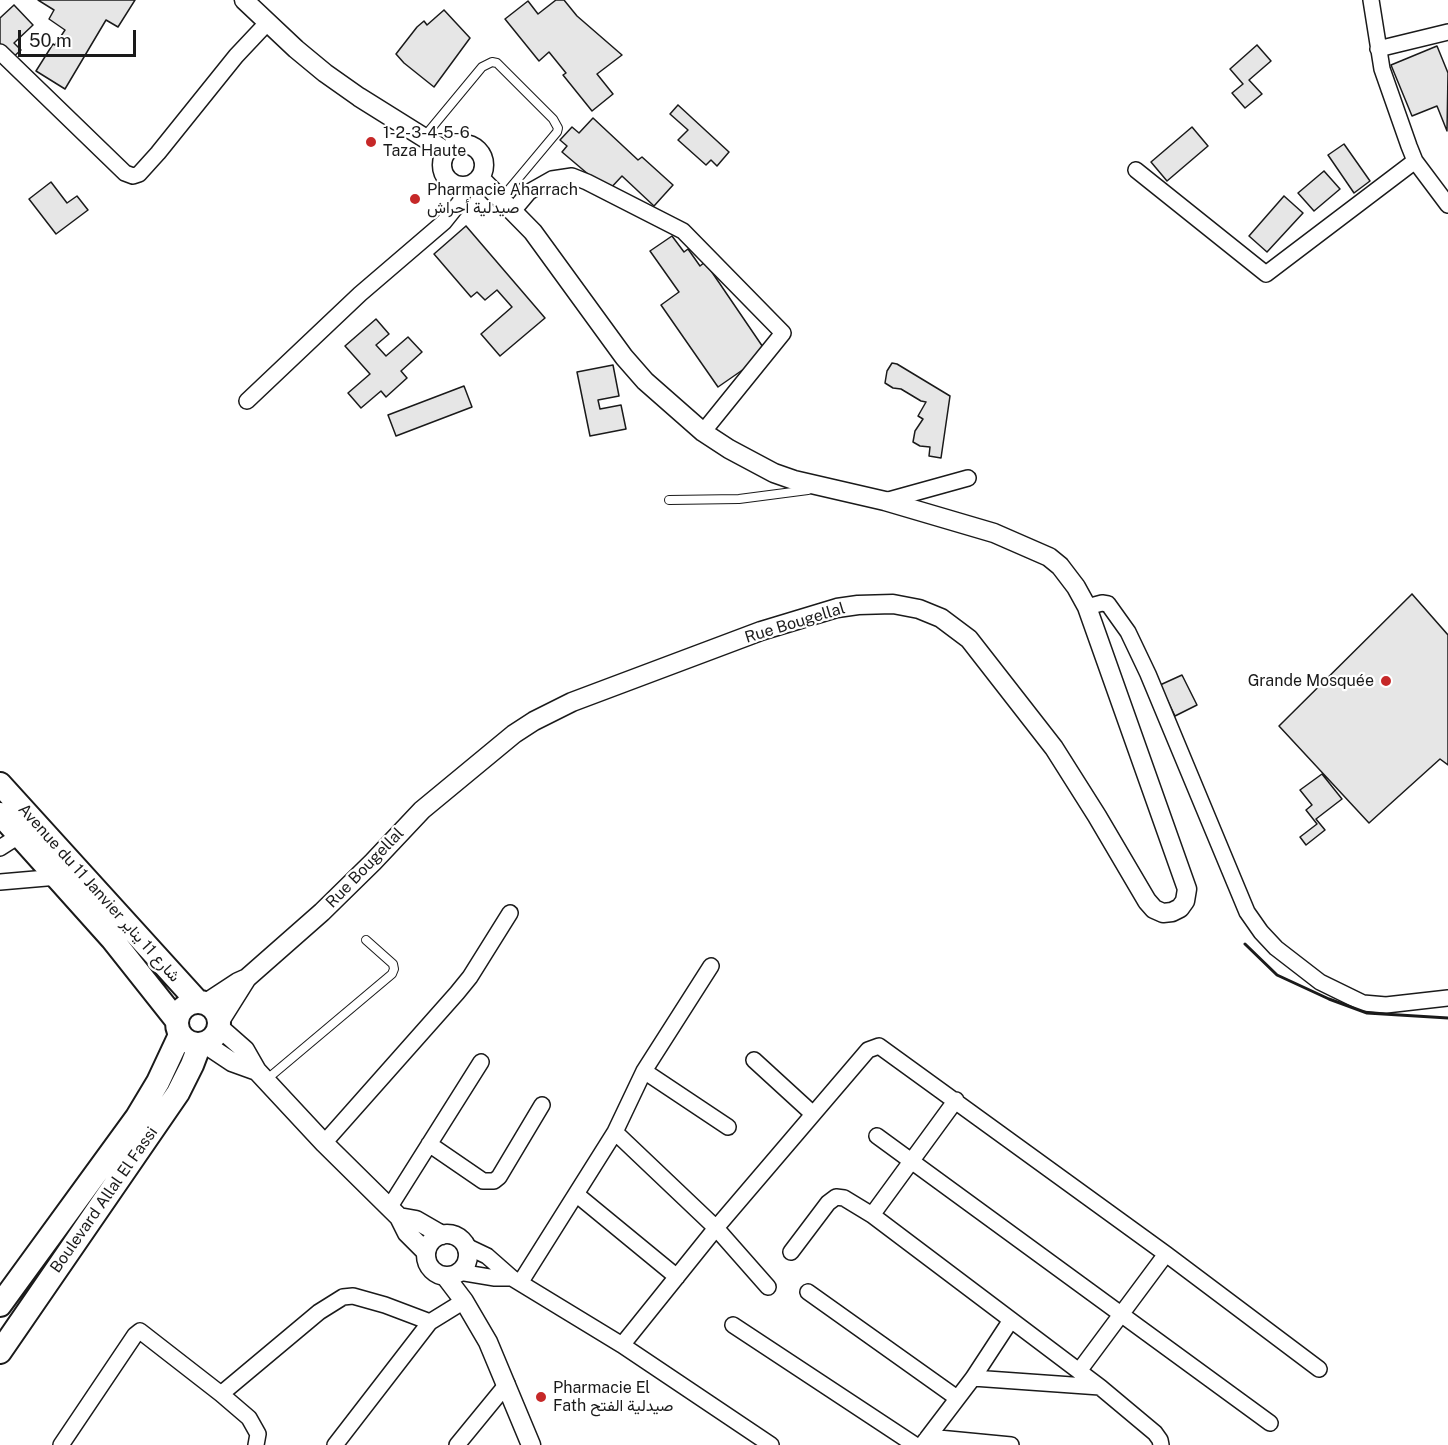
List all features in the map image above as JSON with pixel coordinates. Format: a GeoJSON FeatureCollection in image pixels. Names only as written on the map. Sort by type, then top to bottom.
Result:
{"type":"FeatureCollection","features":[{"type":"Feature","properties":{"kind":"main road","name":"Avenue du 11 Janvier شارع 11 يناير"},"geometry":{"type":"LineString","coordinates":[[0,784],[29,830],[58,877],[112,939],[200,1032],[213,1007],[202,1003],[29,830],[0,813]]}},
{"type":"Feature","properties":{"kind":"main road"},"geometry":{"type":"LineString","coordinates":[[200,1032],[184,1007],[190,1003],[202,1003]]}},
{"type":"Feature","properties":{"kind":"main road","name":"Boulevard Allal El Fassi"},"geometry":{"type":"LineString","coordinates":[[0,1305],[137,1117],[158,1082],[200,1032]]}},
{"type":"Feature","properties":{"kind":"main road","name":"Boulevard Allal El Fassi"},"geometry":{"type":"LineString","coordinates":[[0,1352],[6,1330],[178,1093],[200,1032]]}},
{"type":"Feature","properties":{"kind":"street"},"geometry":{"type":"LineString","coordinates":[[244,0],[325,73],[447,152]]}},
{"type":"Feature","properties":{"kind":"street"},"geometry":{"type":"LineString","coordinates":[[1371,0],[1378,49],[1396,110],[1415,161],[1447,204]]}},
{"type":"Feature","properties":{"kind":"street"},"geometry":{"type":"LineString","coordinates":[[0,52],[125,173],[136,176],[158,153],[236,56],[268,22]]}},
{"type":"Feature","properties":{"kind":"street"},"geometry":{"type":"LineString","coordinates":[[1378,49],[1448,32]]}},
{"type":"Feature","properties":{"kind":"street"},"geometry":{"type":"LineString","coordinates":[[247,401],[360,294],[444,222],[460,202],[473,182],[484,162],[476,148],[461,144],[455,145],[447,152],[442,162],[444,173],[450,181],[473,182],[507,205],[556,261],[624,357],[645,381],[704,432],[729,449],[774,473],[885,501],[994,533],[1049,556],[1068,575],[1089,615],[1101,603],[1108,604],[1128,632],[1148,674],[1247,912],[1276,948],[1320,982],[1363,1003],[1386,1005],[1448,998]]}},
{"type":"Feature","properties":{"kind":"street"},"geometry":{"type":"LineString","coordinates":[[1136,170],[1266,274],[1415,161]]}},
{"type":"Feature","properties":{"kind":"street"},"geometry":{"type":"LineString","coordinates":[[507,205],[552,179],[572,176],[587,182],[683,231],[783,333],[704,432]]}},
{"type":"Feature","properties":{"kind":"street"},"geometry":{"type":"LineString","coordinates":[[885,501],[968,478]]}},
{"type":"Feature","properties":{"kind":"street","name":"Rue Bougellal"},"geometry":{"type":"LineString","coordinates":[[200,1032],[248,978],[322,912],[422,810],[514,734],[534,721],[572,702],[761,631],[837,608],[858,605],[893,604],[918,609],[941,618],[969,639],[1053,748],[1097,816],[1147,901],[1154,909],[1164,913],[1173,912],[1185,901],[1187,889],[1089,615]]}},
{"type":"Feature","properties":{"kind":"street"},"geometry":{"type":"LineString","coordinates":[[0,848],[29,830]]}},
{"type":"Feature","properties":{"kind":"street"},"geometry":{"type":"LineString","coordinates":[[0,882],[58,877]]}},
{"type":"Feature","properties":{"kind":"street"},"geometry":{"type":"LineString","coordinates":[[324,1143],[470,977],[510,913]]}},
{"type":"Feature","properties":{"kind":"street"},"geometry":{"type":"LineString","coordinates":[[516,1281],[576,1194],[615,1132],[644,1071],[711,966]]}},
{"type":"Feature","properties":{"kind":"street","name":"Rue Bougellal"},"geometry":{"type":"LineString","coordinates":[[202,1003],[248,978]]}},
{"type":"Feature","properties":{"kind":"street","name":"Avenue du 11 Janvier شارع 11 يناير"},"geometry":{"type":"LineString","coordinates":[[200,1032],[232,1062],[261,1076],[394,1213],[407,1233],[426,1252]]}},
{"type":"Feature","properties":{"kind":"street"},"geometry":{"type":"LineString","coordinates":[[622,1345],[716,1228],[868,1050],[875,1046],[885,1048],[1319,1369]]}},
{"type":"Feature","properties":{"kind":"street"},"geometry":{"type":"LineString","coordinates":[[754,1060],[813,1114]]}},
{"type":"Feature","properties":{"kind":"street"},"geometry":{"type":"LineString","coordinates":[[394,1213],[429,1144],[481,1062]]}},
{"type":"Feature","properties":{"kind":"street"},"geometry":{"type":"LineString","coordinates":[[644,1071],[728,1127]]}},
{"type":"Feature","properties":{"kind":"street"},"geometry":{"type":"LineString","coordinates":[[872,1215],[956,1100]]}},
{"type":"Feature","properties":{"kind":"street"},"geometry":{"type":"LineString","coordinates":[[429,1144],[483,1181],[494,1180],[499,1177],[542,1105]]}},
{"type":"Feature","properties":{"kind":"street"},"geometry":{"type":"LineString","coordinates":[[615,1132],[716,1228],[768,1287]]}},
{"type":"Feature","properties":{"kind":"street"},"geometry":{"type":"LineString","coordinates":[[877,1136],[1270,1423]]}},
{"type":"Feature","properties":{"kind":"street"},"geometry":{"type":"LineString","coordinates":[[576,1194],[677,1277]]}},
{"type":"Feature","properties":{"kind":"street"},"geometry":{"type":"LineString","coordinates":[[791,1252],[828,1203],[836,1197],[844,1198],[872,1215],[1100,1387],[1155,1433],[1161,1445]]}},
{"type":"Feature","properties":{"kind":"street","name":"Avenue du 11 Janvier شارع 11 يناير"},"geometry":{"type":"LineString","coordinates":[[394,1213],[416,1220],[442,1235]]}},
{"type":"Feature","properties":{"kind":"street"},"geometry":{"type":"LineString","coordinates":[[516,1281],[439,1274],[429,1265],[426,1252],[429,1244],[435,1238],[442,1235],[456,1236],[466,1246],[487,1256],[516,1281],[694,1391],[771,1445]]}},
{"type":"Feature","properties":{"kind":"street"},"geometry":{"type":"LineString","coordinates":[[452,1274],[467,1260],[466,1246]]}},
{"type":"Feature","properties":{"kind":"street"},"geometry":{"type":"LineString","coordinates":[[1079,1371],[1166,1254]]}},
{"type":"Feature","properties":{"kind":"street"},"geometry":{"type":"LineString","coordinates":[[452,1274],[464,1301],[488,1342],[531,1445]]}},
{"type":"Feature","properties":{"kind":"street"},"geometry":{"type":"LineString","coordinates":[[808,1292],[957,1398]]}},
{"type":"Feature","properties":{"kind":"street"},"geometry":{"type":"LineString","coordinates":[[221,1395],[319,1312],[343,1297],[353,1296],[430,1322]]}},
{"type":"Feature","properties":{"kind":"street"},"geometry":{"type":"LineString","coordinates":[[335,1445],[430,1322],[464,1301]]}},
{"type":"Feature","properties":{"kind":"street"},"geometry":{"type":"LineString","coordinates":[[922,1442],[973,1378],[1011,1320]]}},
{"type":"Feature","properties":{"kind":"street"},"geometry":{"type":"LineString","coordinates":[[733,1325],[922,1442],[1011,1445]]}},
{"type":"Feature","properties":{"kind":"street"},"geometry":{"type":"LineString","coordinates":[[62,1445],[135,1335],[140,1331],[146,1333],[249,1418],[258,1434],[255,1445]]}},
{"type":"Feature","properties":{"kind":"street"},"geometry":{"type":"LineString","coordinates":[[973,1378],[1100,1387]]}},
{"type":"Feature","properties":{"kind":"street"},"geometry":{"type":"LineString","coordinates":[[457,1445],[507,1384]]}},
{"type":"Feature","properties":{"kind":"lane"},"geometry":{"type":"LineString","coordinates":[[424,138],[482,67],[492,62],[497,63],[553,119],[558,128],[507,205]]}},
{"type":"Feature","properties":{"kind":"lane"},"geometry":{"type":"LineString","coordinates":[[669,500],[739,499],[827,488]]}},
{"type":"Feature","properties":{"kind":"lane"},"geometry":{"type":"LineString","coordinates":[[261,1076],[392,974],[394,969],[389,960],[366,940]]}},
{"type":"Feature","properties":{"kind":"building"},"geometry":{"type":"Polygon","coordinates":[[[38,0],[135,0],[118,27],[106,20],[65,89],[36,71],[65,30],[49,19],[54,10],[38,0]]]}},
{"type":"Feature","properties":{"kind":"building"},"geometry":{"type":"Polygon","coordinates":[[[556,0],[564,0],[577,16],[622,55],[597,74],[613,94],[592,111],[563,75],[566,73],[549,52],[539,61],[505,19],[528,1],[538,14],[556,0]]]}},
{"type":"Feature","properties":{"kind":"building"},"geometry":{"type":"Polygon","coordinates":[[[14,5],[33,25],[14,43],[21,50],[11,59],[0,47],[0,18],[14,5]]]}},
{"type":"Feature","properties":{"kind":"building"},"geometry":{"type":"Polygon","coordinates":[[[444,10],[470,38],[434,87],[396,54],[417,27],[424,21],[427,25],[444,10]]]}},
{"type":"Feature","properties":{"kind":"building"},"geometry":{"type":"Polygon","coordinates":[[[1257,45],[1271,61],[1249,80],[1262,94],[1245,108],[1232,93],[1243,84],[1230,69],[1257,45]]]}},
{"type":"Feature","properties":{"kind":"building"},"geometry":{"type":"Polygon","coordinates":[[[1437,46],[1448,73],[1447,131],[1437,106],[1412,116],[1391,65],[1437,46]]]}},
{"type":"Feature","properties":{"kind":"building"},"geometry":{"type":"Polygon","coordinates":[[[678,105],[729,152],[717,166],[711,160],[706,165],[678,140],[688,130],[670,114],[678,105]]]}},
{"type":"Feature","properties":{"kind":"building"},"geometry":{"type":"Polygon","coordinates":[[[593,118],[638,160],[642,157],[673,185],[654,206],[622,176],[608,191],[562,152],[567,146],[560,140],[572,127],[579,133],[593,118]]]}},
{"type":"Feature","properties":{"kind":"building"},"geometry":{"type":"Polygon","coordinates":[[[1192,127],[1208,146],[1167,181],[1151,162],[1192,127]]]}},
{"type":"Feature","properties":{"kind":"building"},"geometry":{"type":"Polygon","coordinates":[[[1344,144],[1370,181],[1354,193],[1328,155],[1344,144]]]}},
{"type":"Feature","properties":{"kind":"building"},"geometry":{"type":"Polygon","coordinates":[[[1324,171],[1340,189],[1314,211],[1298,193],[1324,171]]]}},
{"type":"Feature","properties":{"kind":"building"},"geometry":{"type":"Polygon","coordinates":[[[51,182],[67,203],[77,196],[88,210],[56,234],[29,199],[51,182]]]}},
{"type":"Feature","properties":{"kind":"building"},"geometry":{"type":"Polygon","coordinates":[[[1284,196],[1303,213],[1267,252],[1249,236],[1284,196]]]}},
{"type":"Feature","properties":{"kind":"building"},"geometry":{"type":"Polygon","coordinates":[[[466,226],[545,318],[500,356],[481,334],[512,307],[497,290],[485,300],[477,292],[471,297],[434,254],[466,226]]]}},
{"type":"Feature","properties":{"kind":"building"},"geometry":{"type":"Polygon","coordinates":[[[672,236],[684,252],[688,249],[700,266],[705,262],[767,353],[718,387],[661,305],[679,292],[650,251],[672,236]]]}},
{"type":"Feature","properties":{"kind":"building"},"geometry":{"type":"Polygon","coordinates":[[[376,319],[389,334],[376,345],[386,356],[408,337],[422,352],[401,371],[407,378],[386,397],[381,391],[361,408],[348,393],[370,374],[345,346],[376,319]]]}},
{"type":"Feature","properties":{"kind":"building"},"geometry":{"type":"Polygon","coordinates":[[[892,363],[950,396],[941,458],[929,456],[930,447],[920,446],[913,442],[915,431],[923,419],[918,416],[926,402],[885,383],[887,371],[892,363]]]}},
{"type":"Feature","properties":{"kind":"building"},"geometry":{"type":"Polygon","coordinates":[[[613,365],[619,396],[598,400],[600,409],[621,405],[626,429],[590,436],[577,372],[613,365]]]}},
{"type":"Feature","properties":{"kind":"building"},"geometry":{"type":"Polygon","coordinates":[[[464,386],[472,407],[396,436],[388,415],[464,386]]]}},
{"type":"Feature","properties":{"kind":"building","name":"Grande Mosquée"},"geometry":{"type":"Polygon","coordinates":[[[1412,594],[1448,635],[1448,765],[1440,759],[1369,823],[1279,726],[1412,594]]]}},
{"type":"Feature","properties":{"kind":"building"},"geometry":{"type":"Polygon","coordinates":[[[1182,675],[1197,705],[1175,716],[1160,685],[1182,675]]]}},
{"type":"Feature","properties":{"kind":"building"},"geometry":{"type":"Polygon","coordinates":[[[1322,774],[1342,799],[1316,819],[1325,830],[1306,845],[1300,837],[1317,824],[1306,810],[1312,805],[1300,790],[1322,774]]]}},
{"type":"Feature","properties":{"kind":"wall"},"geometry":{"type":"LineString","coordinates":[[1245,944],[1277,975],[1329,999],[1367,1013],[1448,1018]]}},
{"type":"Feature","properties":{"kind":"place","name":"1-2-3-4-5-6 Taza Haute"},"geometry":{"type":"Point","coordinates":[371,142]}},
{"type":"Feature","properties":{"kind":"place","name":"Pharmacie Aharrach صيدلية أحراش"},"geometry":{"type":"Point","coordinates":[415,199]}},
{"type":"Feature","properties":{"kind":"place","name":"Grande Mosquée"},"geometry":{"type":"Point","coordinates":[1386,681]}},
{"type":"Feature","properties":{"kind":"place","name":"Pharmacie El Fath صيدلية الفتح"},"geometry":{"type":"Point","coordinates":[541,1397]}}]}
